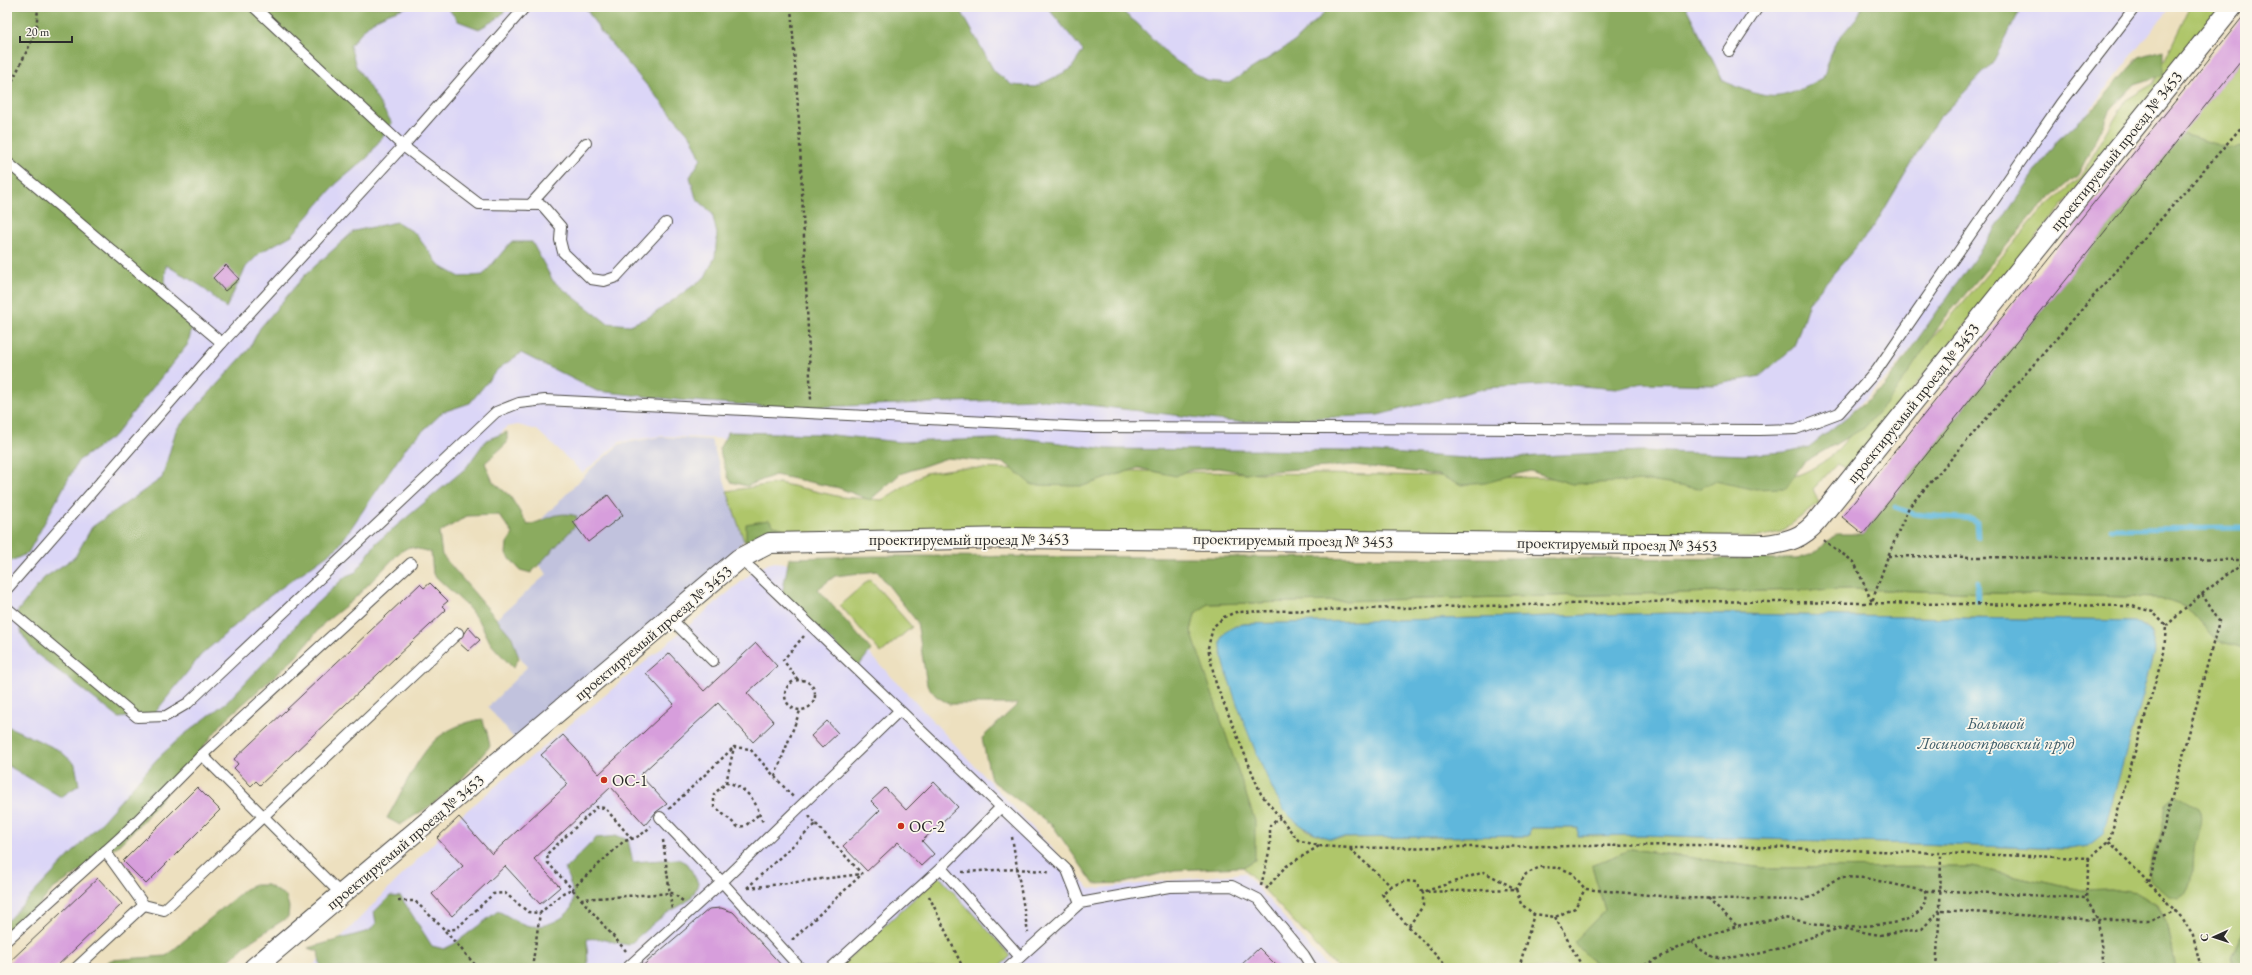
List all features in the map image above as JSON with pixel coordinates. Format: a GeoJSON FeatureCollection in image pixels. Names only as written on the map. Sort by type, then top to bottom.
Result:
{"type":"FeatureCollection","features":[{"type":"Feature","properties":{"kind":"street","name":"проектируемый проезд № 3453"},"geometry":{"type":"LineString","coordinates":[[254,968],[739,559],[770,543],[779,541],[1011,538],[1766,545],[1797,539],[1809,530],[2232,7]]}},
{"type":"Feature","properties":{"kind":"lane"},"geometry":{"type":"LineString","coordinates":[[254,7],[403,146],[479,204],[542,205],[555,218],[561,227],[560,240],[563,252],[591,279],[604,281],[616,277],[666,223]]}},
{"type":"Feature","properties":{"kind":"lane"},"geometry":{"type":"LineString","coordinates":[[7,588],[222,343],[403,146],[525,7]]}},
{"type":"Feature","properties":{"kind":"lane"},"geometry":{"type":"LineString","coordinates":[[1728,51],[1758,7]]}},
{"type":"Feature","properties":{"kind":"lane"},"geometry":{"type":"LineString","coordinates":[[7,608],[138,717],[166,716],[188,703],[496,412],[519,403],[545,400],[1086,427],[1796,429],[1839,413],[1877,370],[2061,103],[2135,7]]}},
{"type":"Feature","properties":{"kind":"lane"},"geometry":{"type":"LineString","coordinates":[[530,204],[586,143]]}},
{"type":"Feature","properties":{"kind":"lane"},"geometry":{"type":"LineString","coordinates":[[7,162],[222,343]]}},
{"type":"Feature","properties":{"kind":"lane"},"geometry":{"type":"LineString","coordinates":[[739,559],[754,571],[811,628],[1067,870],[1080,903]]}},
{"type":"Feature","properties":{"kind":"lane"},"geometry":{"type":"LineString","coordinates":[[7,940],[105,851],[202,755],[411,563]]}},
{"type":"Feature","properties":{"kind":"lane"},"geometry":{"type":"LineString","coordinates":[[670,618],[713,661]]}},
{"type":"Feature","properties":{"kind":"lane"},"geometry":{"type":"LineString","coordinates":[[105,851],[144,905],[164,910],[262,815],[458,633]]}},
{"type":"Feature","properties":{"kind":"lane"},"geometry":{"type":"LineString","coordinates":[[626,968],[722,882],[899,711]]}},
{"type":"Feature","properties":{"kind":"lane"},"geometry":{"type":"LineString","coordinates":[[202,755],[342,895]]}},
{"type":"Feature","properties":{"kind":"lane"},"geometry":{"type":"LineString","coordinates":[[831,968],[923,884],[943,870],[1000,807]]}},
{"type":"Feature","properties":{"kind":"lane"},"geometry":{"type":"LineString","coordinates":[[660,817],[722,882],[800,968]]}},
{"type":"Feature","properties":{"kind":"lane"},"geometry":{"type":"LineString","coordinates":[[943,870],[1020,957]]}},
{"type":"Feature","properties":{"kind":"lane"},"geometry":{"type":"LineString","coordinates":[[1008,968],[1080,903],[1169,887],[1232,886],[1258,899],[1304,955],[1312,968]]}},
{"type":"Feature","properties":{"kind":"lane"},"geometry":{"type":"LineString","coordinates":[[76,968],[144,905]]}},
{"type":"Feature","properties":{"kind":"path"},"geometry":{"type":"LineString","coordinates":[[7,92],[36,32],[38,7]]}},
{"type":"Feature","properties":{"kind":"path"},"geometry":{"type":"LineString","coordinates":[[792,7],[800,137],[812,413]]}},
{"type":"Feature","properties":{"kind":"path"},"geometry":{"type":"LineString","coordinates":[[1872,602],[1903,516],[1909,507],[2245,123]]}},
{"type":"Feature","properties":{"kind":"path"},"geometry":{"type":"LineString","coordinates":[[1809,530],[1854,562],[1872,602]]}},
{"type":"Feature","properties":{"kind":"path"},"geometry":{"type":"LineString","coordinates":[[1888,556],[2245,560]]}},
{"type":"Feature","properties":{"kind":"path"},"geometry":{"type":"LineString","coordinates":[[2166,626],[2153,612],[2132,606],[1689,601],[1236,612],[1224,617],[1213,627],[1208,648],[1216,684],[1261,794],[1298,840],[1319,846],[1350,848],[1696,845],[2089,858],[2109,841],[2164,652],[2166,626],[2202,594],[2245,560]]}},
{"type":"Feature","properties":{"kind":"path"},"geometry":{"type":"LineString","coordinates":[[2149,883],[2219,621],[2202,594]]}},
{"type":"Feature","properties":{"kind":"path"},"geometry":{"type":"LineString","coordinates":[[798,680],[783,660],[811,628]]}},
{"type":"Feature","properties":{"kind":"path"},"geometry":{"type":"LineString","coordinates":[[798,680],[809,682],[815,691],[814,702],[809,709],[800,711],[792,709],[786,702],[785,692],[790,684],[798,680]]}},
{"type":"Feature","properties":{"kind":"path"},"geometry":{"type":"LineString","coordinates":[[775,776],[800,711]]}},
{"type":"Feature","properties":{"kind":"path"},"geometry":{"type":"LineString","coordinates":[[734,747],[750,749],[862,874]]}},
{"type":"Feature","properties":{"kind":"path"},"geometry":{"type":"LineString","coordinates":[[734,747],[726,783],[714,794],[714,806],[732,824],[738,827],[745,826],[758,815]]}},
{"type":"Feature","properties":{"kind":"path"},"geometry":{"type":"LineString","coordinates":[[532,968],[540,913],[563,893],[572,889],[624,841],[639,838],[734,747]]}},
{"type":"Feature","properties":{"kind":"path"},"geometry":{"type":"LineString","coordinates":[[726,783],[738,786],[756,804],[758,815],[772,833]]}},
{"type":"Feature","properties":{"kind":"path"},"geometry":{"type":"LineString","coordinates":[[632,839],[606,808],[596,807],[547,854],[548,863],[635,961]]}},
{"type":"Feature","properties":{"kind":"path"},"geometry":{"type":"LineString","coordinates":[[1009,815],[1031,947]]}},
{"type":"Feature","properties":{"kind":"path"},"geometry":{"type":"LineString","coordinates":[[660,817],[669,893],[675,924]]}},
{"type":"Feature","properties":{"kind":"path"},"geometry":{"type":"LineString","coordinates":[[1258,899],[1270,848],[1270,825],[1280,818]]}},
{"type":"Feature","properties":{"kind":"path"},"geometry":{"type":"LineString","coordinates":[[748,888],[816,824]]}},
{"type":"Feature","properties":{"kind":"path"},"geometry":{"type":"LineString","coordinates":[[2109,841],[2176,911],[2193,936],[2201,968]]}},
{"type":"Feature","properties":{"kind":"path"},"geometry":{"type":"LineString","coordinates":[[1258,899],[1285,867],[1319,846]]}},
{"type":"Feature","properties":{"kind":"path"},"geometry":{"type":"LineString","coordinates":[[1350,848],[1391,886]]}},
{"type":"Feature","properties":{"kind":"path"},"geometry":{"type":"LineString","coordinates":[[1936,968],[1940,910],[1940,853]]}},
{"type":"Feature","properties":{"kind":"path"},"geometry":{"type":"LineString","coordinates":[[2089,858],[2086,898],[2098,920],[2104,968]]}},
{"type":"Feature","properties":{"kind":"path"},"geometry":{"type":"LineString","coordinates":[[1516,889],[1526,874],[1540,867],[1560,868],[1572,873],[1586,889],[1681,898],[1803,900],[1817,894],[1831,882],[1842,877],[1865,878],[1925,891],[2086,898]]}},
{"type":"Feature","properties":{"kind":"path"},"geometry":{"type":"LineString","coordinates":[[943,870],[1039,870],[1070,878]]}},
{"type":"Feature","properties":{"kind":"path"},"geometry":{"type":"LineString","coordinates":[[1423,892],[1484,872],[1516,889],[1521,904],[1534,914],[1555,917],[1575,908],[1586,889]]}},
{"type":"Feature","properties":{"kind":"path"},"geometry":{"type":"LineString","coordinates":[[729,891],[862,874]]}},
{"type":"Feature","properties":{"kind":"path"},"geometry":{"type":"LineString","coordinates":[[783,949],[862,874]]}},
{"type":"Feature","properties":{"kind":"path"},"geometry":{"type":"LineString","coordinates":[[1408,926],[1423,906],[1423,892],[1416,882],[1406,881],[1391,886],[1382,894],[1408,926],[1448,968]]}},
{"type":"Feature","properties":{"kind":"path"},"geometry":{"type":"LineString","coordinates":[[923,884],[963,968]]}},
{"type":"Feature","properties":{"kind":"path"},"geometry":{"type":"LineString","coordinates":[[1423,892],[1516,889]]}},
{"type":"Feature","properties":{"kind":"path"},"geometry":{"type":"LineString","coordinates":[[1690,942],[1718,958],[1752,956],[1793,946],[1822,933],[1842,928],[1907,920],[1920,913],[1926,902],[1925,891]]}},
{"type":"Feature","properties":{"kind":"path"},"geometry":{"type":"LineString","coordinates":[[445,930],[456,929],[492,894],[505,893],[528,912],[540,913]]}},
{"type":"Feature","properties":{"kind":"path"},"geometry":{"type":"LineString","coordinates":[[581,899],[672,893],[692,909]]}},
{"type":"Feature","properties":{"kind":"path"},"geometry":{"type":"LineString","coordinates":[[1708,898],[1737,926]]}},
{"type":"Feature","properties":{"kind":"path"},"geometry":{"type":"LineString","coordinates":[[398,901],[415,901],[445,930],[478,968]]}},
{"type":"Feature","properties":{"kind":"path"},"geometry":{"type":"LineString","coordinates":[[1940,910],[2098,920],[2150,920],[2176,911]]}},
{"type":"Feature","properties":{"kind":"path"},"geometry":{"type":"LineString","coordinates":[[1640,968],[1690,942],[1737,926],[1784,918],[1880,934],[1922,929],[1940,910]]}},
{"type":"Feature","properties":{"kind":"path"},"geometry":{"type":"LineString","coordinates":[[1519,968],[1534,914]]}},
{"type":"Feature","properties":{"kind":"path"},"geometry":{"type":"LineString","coordinates":[[1555,917],[1583,968]]}},
{"type":"Feature","properties":{"kind":"shaded area"},"geometry":{"type":"Polygon","coordinates":[[[7,7],[2170,7],[2107,87],[1893,371],[1828,436],[1799,458],[1744,470],[999,452],[662,436],[620,442],[583,473],[537,430],[518,425],[507,427],[7,922],[7,7]]]}},
{"type":"Feature","properties":{"kind":"shaded area"},"geometry":{"type":"Polygon","coordinates":[[[660,437],[711,440],[744,541],[659,621],[517,742],[488,707],[527,667],[495,620],[547,574],[530,556],[539,522],[592,468],[620,444],[660,437]]]}},
{"type":"Feature","properties":{"kind":"shaded area"},"geometry":{"type":"Polygon","coordinates":[[[772,562],[785,563],[1090,889],[1245,873],[1328,968],[311,968],[459,817],[754,571],[772,562]]]}},
{"type":"Feature","properties":{"kind":"green space"},"geometry":{"type":"Polygon","coordinates":[[[7,7],[407,7],[374,20],[363,30],[350,46],[356,66],[392,123],[368,157],[336,184],[292,235],[261,252],[246,267],[226,308],[201,286],[166,265],[165,284],[192,328],[188,344],[114,436],[78,461],[28,553],[7,563],[7,7]]]}},
{"type":"Feature","properties":{"kind":"green space"},"geometry":{"type":"Polygon","coordinates":[[[447,7],[509,7],[498,18],[479,29],[458,21],[447,7]]]}},
{"type":"Feature","properties":{"kind":"green space"},"geometry":{"type":"Polygon","coordinates":[[[585,7],[959,7],[994,71],[1012,85],[1035,87],[1071,69],[1083,51],[1047,7],[1117,7],[1138,24],[1170,57],[1207,81],[1229,83],[1294,42],[1323,14],[1326,7],[1686,7],[1723,81],[1753,92],[1774,96],[1794,92],[1823,78],[1835,43],[1858,16],[1862,7],[2022,7],[1992,64],[1937,120],[1875,225],[1809,302],[1794,347],[1760,376],[1714,385],[1643,383],[1616,389],[1559,384],[1486,388],[1378,415],[1235,422],[1036,399],[789,408],[679,400],[597,391],[521,353],[498,369],[470,403],[443,412],[408,445],[338,547],[267,598],[201,655],[154,714],[119,718],[34,652],[22,634],[17,612],[44,578],[75,557],[92,527],[162,478],[176,430],[249,349],[260,328],[304,276],[354,231],[397,222],[415,233],[440,266],[460,277],[483,275],[511,242],[532,242],[553,281],[607,323],[630,325],[651,316],[705,277],[715,257],[717,234],[712,213],[696,198],[690,177],[701,159],[692,138],[601,32],[585,7]]]}},
{"type":"Feature","properties":{"kind":"green space"},"geometry":{"type":"Polygon","coordinates":[[[2190,7],[2225,7],[1847,469],[1837,464],[1813,489],[1819,503],[1781,532],[1759,537],[771,533],[744,541],[727,491],[779,483],[841,497],[882,500],[925,473],[959,468],[1740,481],[1780,479],[1800,474],[1834,454],[2039,213],[2079,179],[2126,100],[2153,84],[2190,7]]]}},
{"type":"Feature","properties":{"kind":"green space"},"geometry":{"type":"Polygon","coordinates":[[[2163,50],[2163,75],[2135,84],[2112,108],[2078,175],[2037,210],[1944,319],[1895,393],[1864,428],[1804,462],[1786,488],[1752,489],[1715,481],[1699,489],[1649,481],[1572,484],[1530,471],[1485,483],[1462,485],[1438,475],[1354,465],[1246,473],[1219,468],[1188,470],[1176,476],[1138,468],[1083,486],[1032,485],[1005,463],[947,458],[900,474],[870,500],[839,488],[775,475],[747,486],[731,482],[719,449],[728,432],[824,434],[899,442],[1022,438],[1106,449],[1358,451],[1480,459],[1642,451],[1744,455],[1785,452],[1809,447],[1884,387],[2058,140],[2095,107],[2139,57],[2163,50]]]}},
{"type":"Feature","properties":{"kind":"green space"},"geometry":{"type":"Polygon","coordinates":[[[2245,56],[2245,146],[2229,148],[2182,134],[2245,56]]]}},
{"type":"Feature","properties":{"kind":"green space"},"geometry":{"type":"Polygon","coordinates":[[[2182,134],[2229,148],[2245,146],[2245,648],[2218,641],[2188,608],[2160,598],[1851,589],[1208,604],[1195,614],[1191,631],[1255,821],[1255,860],[1243,867],[1175,870],[1124,883],[1094,884],[1053,826],[991,780],[982,738],[1018,704],[949,704],[936,696],[927,685],[917,622],[877,571],[835,576],[818,589],[871,650],[858,667],[782,594],[789,558],[876,556],[1797,559],[1813,554],[1837,534],[1863,534],[2182,134]]]}},
{"type":"Feature","properties":{"kind":"green space"},"geometry":{"type":"Polygon","coordinates":[[[507,432],[507,443],[485,463],[493,482],[510,496],[528,525],[552,516],[570,514],[577,516],[575,526],[531,573],[520,570],[506,554],[507,543],[513,534],[499,515],[467,516],[439,533],[442,555],[512,637],[519,658],[513,668],[491,644],[481,624],[467,606],[433,574],[431,552],[409,547],[400,552],[353,600],[324,623],[295,658],[225,720],[142,822],[119,845],[52,890],[29,917],[7,935],[7,921],[98,826],[157,759],[181,737],[228,701],[277,649],[305,614],[346,576],[356,572],[376,543],[466,468],[486,440],[507,432]]]}},
{"type":"Feature","properties":{"kind":"green space"},"geometry":{"type":"Polygon","coordinates":[[[769,520],[774,526],[783,528],[787,537],[750,545],[746,544],[746,524],[769,520]]]}},
{"type":"Feature","properties":{"kind":"green space"},"geometry":{"type":"Polygon","coordinates":[[[870,579],[912,627],[881,653],[840,605],[870,579]]]}},
{"type":"Feature","properties":{"kind":"green space"},"geometry":{"type":"Polygon","coordinates":[[[1851,589],[2160,598],[2188,608],[2218,641],[2245,648],[2245,926],[2231,957],[2236,968],[2176,968],[2168,926],[2158,905],[2137,893],[2110,889],[2081,890],[1972,867],[1763,868],[1631,849],[1592,866],[1605,910],[1590,960],[1598,968],[1431,968],[1426,963],[1421,968],[1337,968],[1243,867],[1255,860],[1191,631],[1195,614],[1208,604],[1851,589]],[[1673,613],[1244,624],[1235,626],[1221,642],[1228,673],[1256,753],[1306,830],[1328,838],[1529,836],[1529,828],[1579,828],[1578,836],[1642,835],[2069,849],[2088,846],[2153,637],[2146,627],[2134,621],[1673,613]]]}},
{"type":"Feature","properties":{"kind":"green space"},"geometry":{"type":"Polygon","coordinates":[[[482,719],[490,746],[459,782],[430,806],[400,825],[387,818],[415,767],[434,741],[456,727],[482,719]]]}},
{"type":"Feature","properties":{"kind":"green space"},"geometry":{"type":"Polygon","coordinates":[[[7,726],[59,750],[75,764],[79,785],[61,797],[7,765],[7,726]]]}},
{"type":"Feature","properties":{"kind":"green space"},"geometry":{"type":"Polygon","coordinates":[[[2176,795],[2199,808],[2202,819],[2194,851],[2191,884],[2187,891],[2178,898],[2169,896],[2149,879],[2148,868],[2162,830],[2166,803],[2176,795]]]}},
{"type":"Feature","properties":{"kind":"green space"},"geometry":{"type":"Polygon","coordinates":[[[618,836],[628,840],[633,862],[678,859],[688,864],[698,883],[689,900],[663,916],[629,945],[602,939],[587,939],[588,968],[323,968],[320,964],[318,951],[308,948],[369,931],[376,923],[374,912],[390,896],[401,897],[432,946],[444,949],[454,944],[498,911],[526,925],[539,926],[554,922],[571,909],[573,903],[572,890],[565,869],[596,838],[618,836]]]}},
{"type":"Feature","properties":{"kind":"green space"},"geometry":{"type":"Polygon","coordinates":[[[1631,849],[1763,868],[1972,867],[2081,890],[2110,889],[2137,893],[2157,905],[2168,926],[2176,968],[2065,968],[2059,963],[2052,968],[1598,968],[1574,942],[1605,910],[1592,866],[1631,849]]]}},
{"type":"Feature","properties":{"kind":"green space"},"geometry":{"type":"Polygon","coordinates":[[[939,876],[1011,956],[998,968],[838,968],[939,876]]]}},
{"type":"Feature","properties":{"kind":"green space"},"geometry":{"type":"Polygon","coordinates":[[[255,885],[267,885],[286,896],[289,907],[288,917],[248,943],[221,968],[97,968],[111,960],[166,956],[245,889],[255,885]]]}},
{"type":"Feature","properties":{"kind":"green space"},"geometry":{"type":"Polygon","coordinates":[[[2245,926],[2245,968],[2236,968],[2231,957],[2245,926]]]}},
{"type":"Feature","properties":{"kind":"water","name":"Большой Лосиноостровский пруд"},"geometry":{"type":"Polygon","coordinates":[[[1673,613],[2135,621],[2149,632],[2155,649],[2103,834],[2088,846],[2069,849],[1642,835],[1578,836],[1578,828],[1530,828],[1529,836],[1328,838],[1310,831],[1299,824],[1285,811],[1278,799],[1268,780],[1246,727],[1227,674],[1222,654],[1221,641],[1222,637],[1227,631],[1244,624],[1673,613]]]}},
{"type":"Feature","properties":{"kind":"building"},"geometry":{"type":"Polygon","coordinates":[[[2245,14],[2245,56],[1863,534],[1842,517],[2245,14]]]}},
{"type":"Feature","properties":{"kind":"building"},"geometry":{"type":"Polygon","coordinates":[[[226,265],[239,279],[225,291],[213,278],[226,265]]]}},
{"type":"Feature","properties":{"kind":"building"},"geometry":{"type":"Polygon","coordinates":[[[608,495],[623,515],[588,542],[573,522],[608,495]]]}},
{"type":"Feature","properties":{"kind":"building"},"geometry":{"type":"Polygon","coordinates":[[[430,583],[448,601],[442,606],[446,610],[260,785],[256,781],[251,786],[234,768],[238,764],[234,759],[420,584],[424,588],[430,583]]]}},
{"type":"Feature","properties":{"kind":"building"},"geometry":{"type":"Polygon","coordinates":[[[468,627],[480,640],[468,651],[458,642],[468,627]]]}},
{"type":"Feature","properties":{"kind":"building","name":"ОС-1"},"geometry":{"type":"Polygon","coordinates":[[[756,643],[777,666],[747,693],[774,722],[753,742],[718,703],[640,775],[667,804],[656,812],[645,825],[611,787],[534,859],[560,887],[540,904],[505,866],[452,916],[432,894],[463,866],[437,838],[459,817],[492,854],[568,784],[541,755],[563,735],[599,774],[674,704],[646,673],[669,653],[704,691],[756,643]]]}},
{"type":"Feature","properties":{"kind":"building"},"geometry":{"type":"Polygon","coordinates":[[[827,721],[838,733],[822,748],[811,736],[827,721]]]}},
{"type":"Feature","properties":{"kind":"building","name":"ОС-2"},"geometry":{"type":"Polygon","coordinates":[[[934,782],[958,807],[922,841],[934,854],[921,866],[898,842],[867,871],[843,846],[880,810],[871,801],[885,788],[906,810],[934,782]]]}},
{"type":"Feature","properties":{"kind":"building"},"geometry":{"type":"Polygon","coordinates":[[[197,787],[220,810],[146,884],[123,861],[197,787]]]}},
{"type":"Feature","properties":{"kind":"building"},"geometry":{"type":"Polygon","coordinates":[[[98,878],[122,904],[55,968],[7,968],[7,964],[98,878]]]}},
{"type":"Feature","properties":{"kind":"building"},"geometry":{"type":"Polygon","coordinates":[[[721,908],[733,912],[784,968],[640,968],[709,909],[721,908]]]}},
{"type":"Feature","properties":{"kind":"building"},"geometry":{"type":"Polygon","coordinates":[[[1259,948],[1279,968],[1238,968],[1259,948]]]}},
{"type":"Feature","properties":{"kind":"waterway"},"geometry":{"type":"LineString","coordinates":[[1895,507],[1914,514],[1971,519],[1977,522],[1978,537]]}},
{"type":"Feature","properties":{"kind":"waterway"},"geometry":{"type":"LineString","coordinates":[[2111,529],[2245,528]]}},
{"type":"Feature","properties":{"kind":"waterway"},"geometry":{"type":"LineString","coordinates":[[1977,582],[1978,601]]}},
{"type":"Feature","properties":{"kind":"place","name":"ОС-1"},"geometry":{"type":"Point","coordinates":[604,780]}},
{"type":"Feature","properties":{"kind":"place","name":"ОС-2"},"geometry":{"type":"Point","coordinates":[901,826]}}]}
